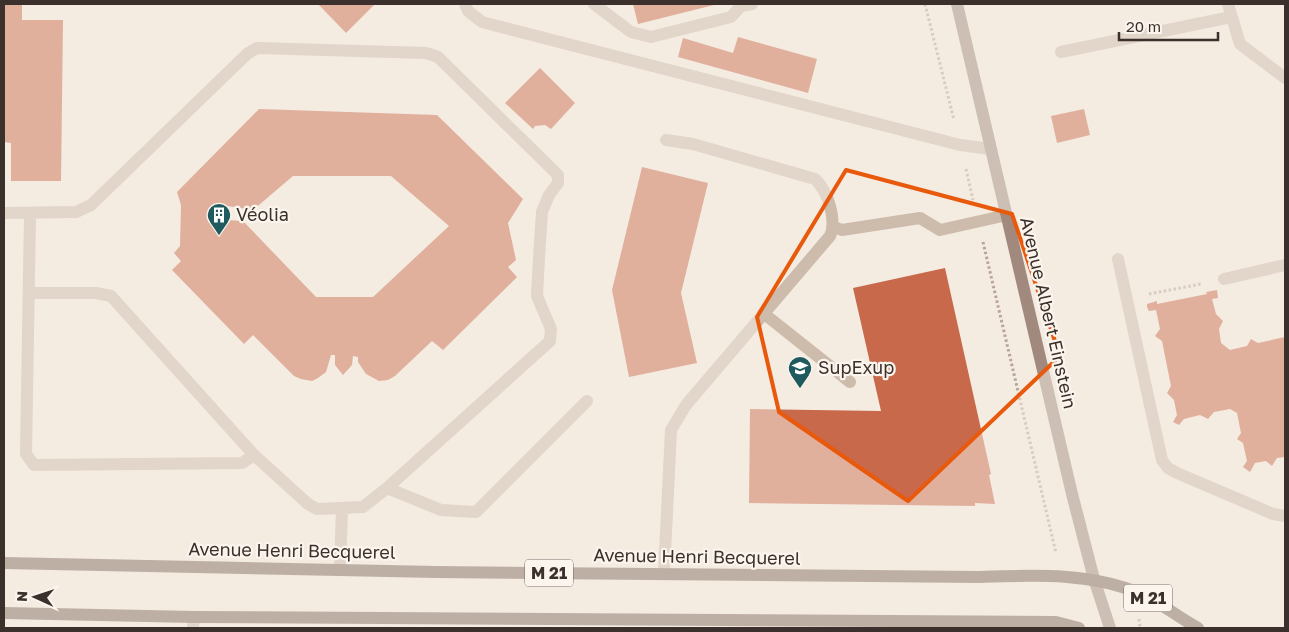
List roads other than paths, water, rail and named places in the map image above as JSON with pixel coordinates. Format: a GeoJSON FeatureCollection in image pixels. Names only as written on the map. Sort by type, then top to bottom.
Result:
{"type":"FeatureCollection","features":[{"type":"Feature","properties":{"kind":"main road","name":"Avenue Albert Einstein"},"geometry":{"type":"LineString","coordinates":[[957,4],[990,149],[1008,215],[1094,579],[1110,628]]}},
{"type":"Feature","properties":{"kind":"main road","name":"Avenue Henri Becquerel"},"geometry":{"type":"LineString","coordinates":[[4,563],[664,574],[978,577],[1047,574],[1061,577],[1094,579],[1142,595],[1198,628]]}},
{"type":"Feature","properties":{"kind":"main road"},"geometry":{"type":"LineString","coordinates":[[4,613],[194,623],[1056,622],[1079,628]]}},
{"type":"Feature","properties":{"kind":"lane"},"geometry":{"type":"LineString","coordinates":[[465,4],[468,12],[482,22],[960,144],[990,149]]}},
{"type":"Feature","properties":{"kind":"lane"},"geometry":{"type":"LineString","coordinates":[[594,4],[631,32],[651,37],[731,17],[741,6],[752,4]]}},
{"type":"Feature","properties":{"kind":"lane"},"geometry":{"type":"LineString","coordinates":[[1061,52],[1230,10],[1240,44],[1285,78]]}},
{"type":"Feature","properties":{"kind":"lane"},"geometry":{"type":"LineString","coordinates":[[4,213],[76,212],[91,205],[247,54],[257,48],[426,53],[438,57],[558,175],[558,184],[549,194],[542,212],[537,296],[551,329],[550,341],[387,488],[363,507],[317,509],[308,504],[254,455],[111,296],[96,293],[29,293]]}},
{"type":"Feature","properties":{"kind":"lane"},"geometry":{"type":"LineString","coordinates":[[664,574],[671,430],[686,405],[830,236],[834,227],[824,187],[815,179],[693,144],[666,140]]}},
{"type":"Feature","properties":{"kind":"lane"},"geometry":{"type":"LineString","coordinates":[[30,214],[26,454],[34,465],[242,463],[254,455]]}},
{"type":"Feature","properties":{"kind":"lane"},"geometry":{"type":"LineString","coordinates":[[834,227],[842,230],[920,218],[940,230],[979,223],[1008,215]]}},
{"type":"Feature","properties":{"kind":"lane"},"geometry":{"type":"LineString","coordinates":[[1118,259],[1162,460],[1168,468],[1273,514],[1285,516]]}},
{"type":"Feature","properties":{"kind":"lane"},"geometry":{"type":"LineString","coordinates":[[1224,279],[1285,265]]}},
{"type":"Feature","properties":{"kind":"lane"},"geometry":{"type":"LineString","coordinates":[[763,313],[850,382]]}},
{"type":"Feature","properties":{"kind":"lane"},"geometry":{"type":"LineString","coordinates":[[387,488],[441,510],[476,512],[587,402]]}},
{"type":"Feature","properties":{"kind":"lane"},"geometry":{"type":"LineString","coordinates":[[340,570],[342,508]]}},
{"type":"Feature","properties":{"kind":"place","name":"Véolia"},"geometry":{"type":"Point","coordinates":[219,236]}},
{"type":"Feature","properties":{"kind":"place","name":"SupExup"},"geometry":{"type":"Point","coordinates":[800,389]}}]}
